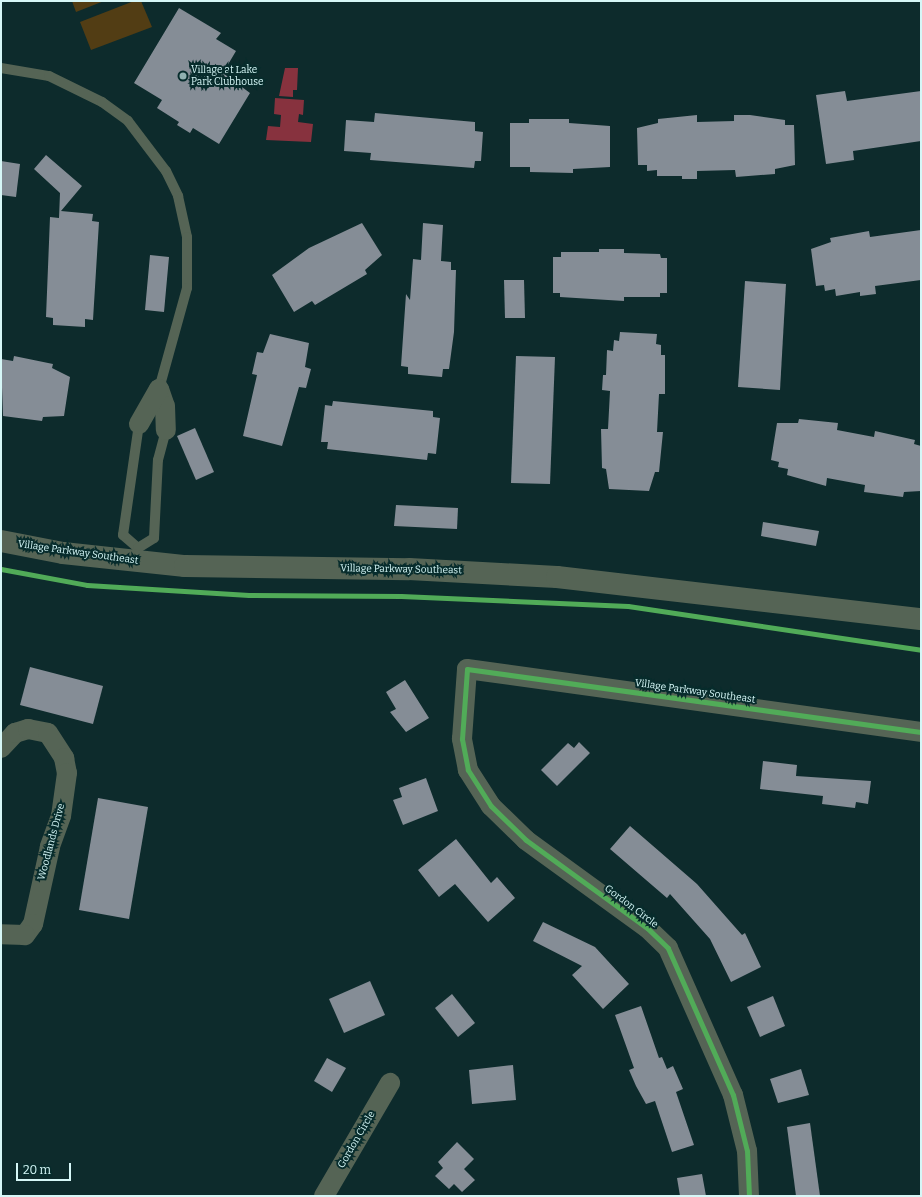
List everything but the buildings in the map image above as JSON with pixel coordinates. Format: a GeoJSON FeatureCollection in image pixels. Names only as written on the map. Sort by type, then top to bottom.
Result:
{"type":"FeatureCollection","features":[{"type":"Feature","properties":{"kind":"street"},"geometry":{"type":"LineString","coordinates":[[153,426],[159,389]]}},
{"type":"Feature","properties":{"kind":"street"},"geometry":{"type":"LineString","coordinates":[[153,426],[165,406],[159,389]]}},
{"type":"Feature","properties":{"kind":"street","name":"Village Parkway Southeast"},"geometry":{"type":"LineString","coordinates":[[1,541],[137,554],[240,569],[409,569],[557,577],[921,619]]}},
{"type":"Feature","properties":{"kind":"street","name":"Village Parkway Southeast"},"geometry":{"type":"LineString","coordinates":[[467,669],[921,732]]}},
{"type":"Feature","properties":{"kind":"street","name":"Gordon Circle"},"geometry":{"type":"LineString","coordinates":[[467,669],[462,739],[468,770],[491,806],[526,840],[647,928],[668,948],[733,1095],[747,1151],[749,1196]]}},
{"type":"Feature","properties":{"kind":"street","name":"Woodlands Drive"},"geometry":{"type":"LineString","coordinates":[[1,748],[16,733],[36,728],[48,733],[57,745],[67,773],[61,816],[50,847],[33,924],[25,936],[1,934]]}},
{"type":"Feature","properties":{"kind":"street","name":"Gordon Circle"},"geometry":{"type":"LineString","coordinates":[[324,1196],[390,1083]]}},
{"type":"Feature","properties":{"kind":"lane"},"geometry":{"type":"LineString","coordinates":[[1,68],[49,76],[102,102],[128,122],[166,171],[178,196],[187,237],[187,288],[159,389]]}},
{"type":"Feature","properties":{"kind":"lane"},"geometry":{"type":"LineString","coordinates":[[153,426],[158,460],[154,538],[137,554],[123,535],[153,426]]}},
{"type":"Feature","properties":{"kind":"shaded area"},"geometry":{"type":"Polygon","coordinates":[[[72,1],[104,1],[76,12],[72,1]]]}},
{"type":"Feature","properties":{"kind":"shaded area"},"geometry":{"type":"Polygon","coordinates":[[[134,1],[141,1],[152,27],[91,50],[80,22],[134,1]]]}},
{"type":"Feature","properties":{"kind":"shaded area"},"geometry":{"type":"Polygon","coordinates":[[[285,68],[298,68],[297,90],[293,90],[293,97],[279,96],[285,68]]]}},
{"type":"Feature","properties":{"kind":"shaded area"},"geometry":{"type":"Polygon","coordinates":[[[275,98],[304,100],[303,115],[299,114],[298,122],[313,124],[311,142],[266,140],[268,126],[280,127],[281,115],[274,114],[275,98]]]}},
{"type":"Feature","properties":{"kind":"cycle path"},"geometry":{"type":"LineString","coordinates":[[1,569],[87,585],[249,595],[401,596],[628,606],[921,650]]}},
{"type":"Feature","properties":{"kind":"cycle path"},"geometry":{"type":"LineString","coordinates":[[749,1196],[747,1151],[733,1095],[668,948],[647,928],[526,840],[491,806],[468,770],[462,739],[467,669],[921,732]]}},
{"type":"Feature","properties":{"kind":"place","name":"Village at Lake Park Clubhouse"},"geometry":{"type":"Point","coordinates":[183,76]}}]}
